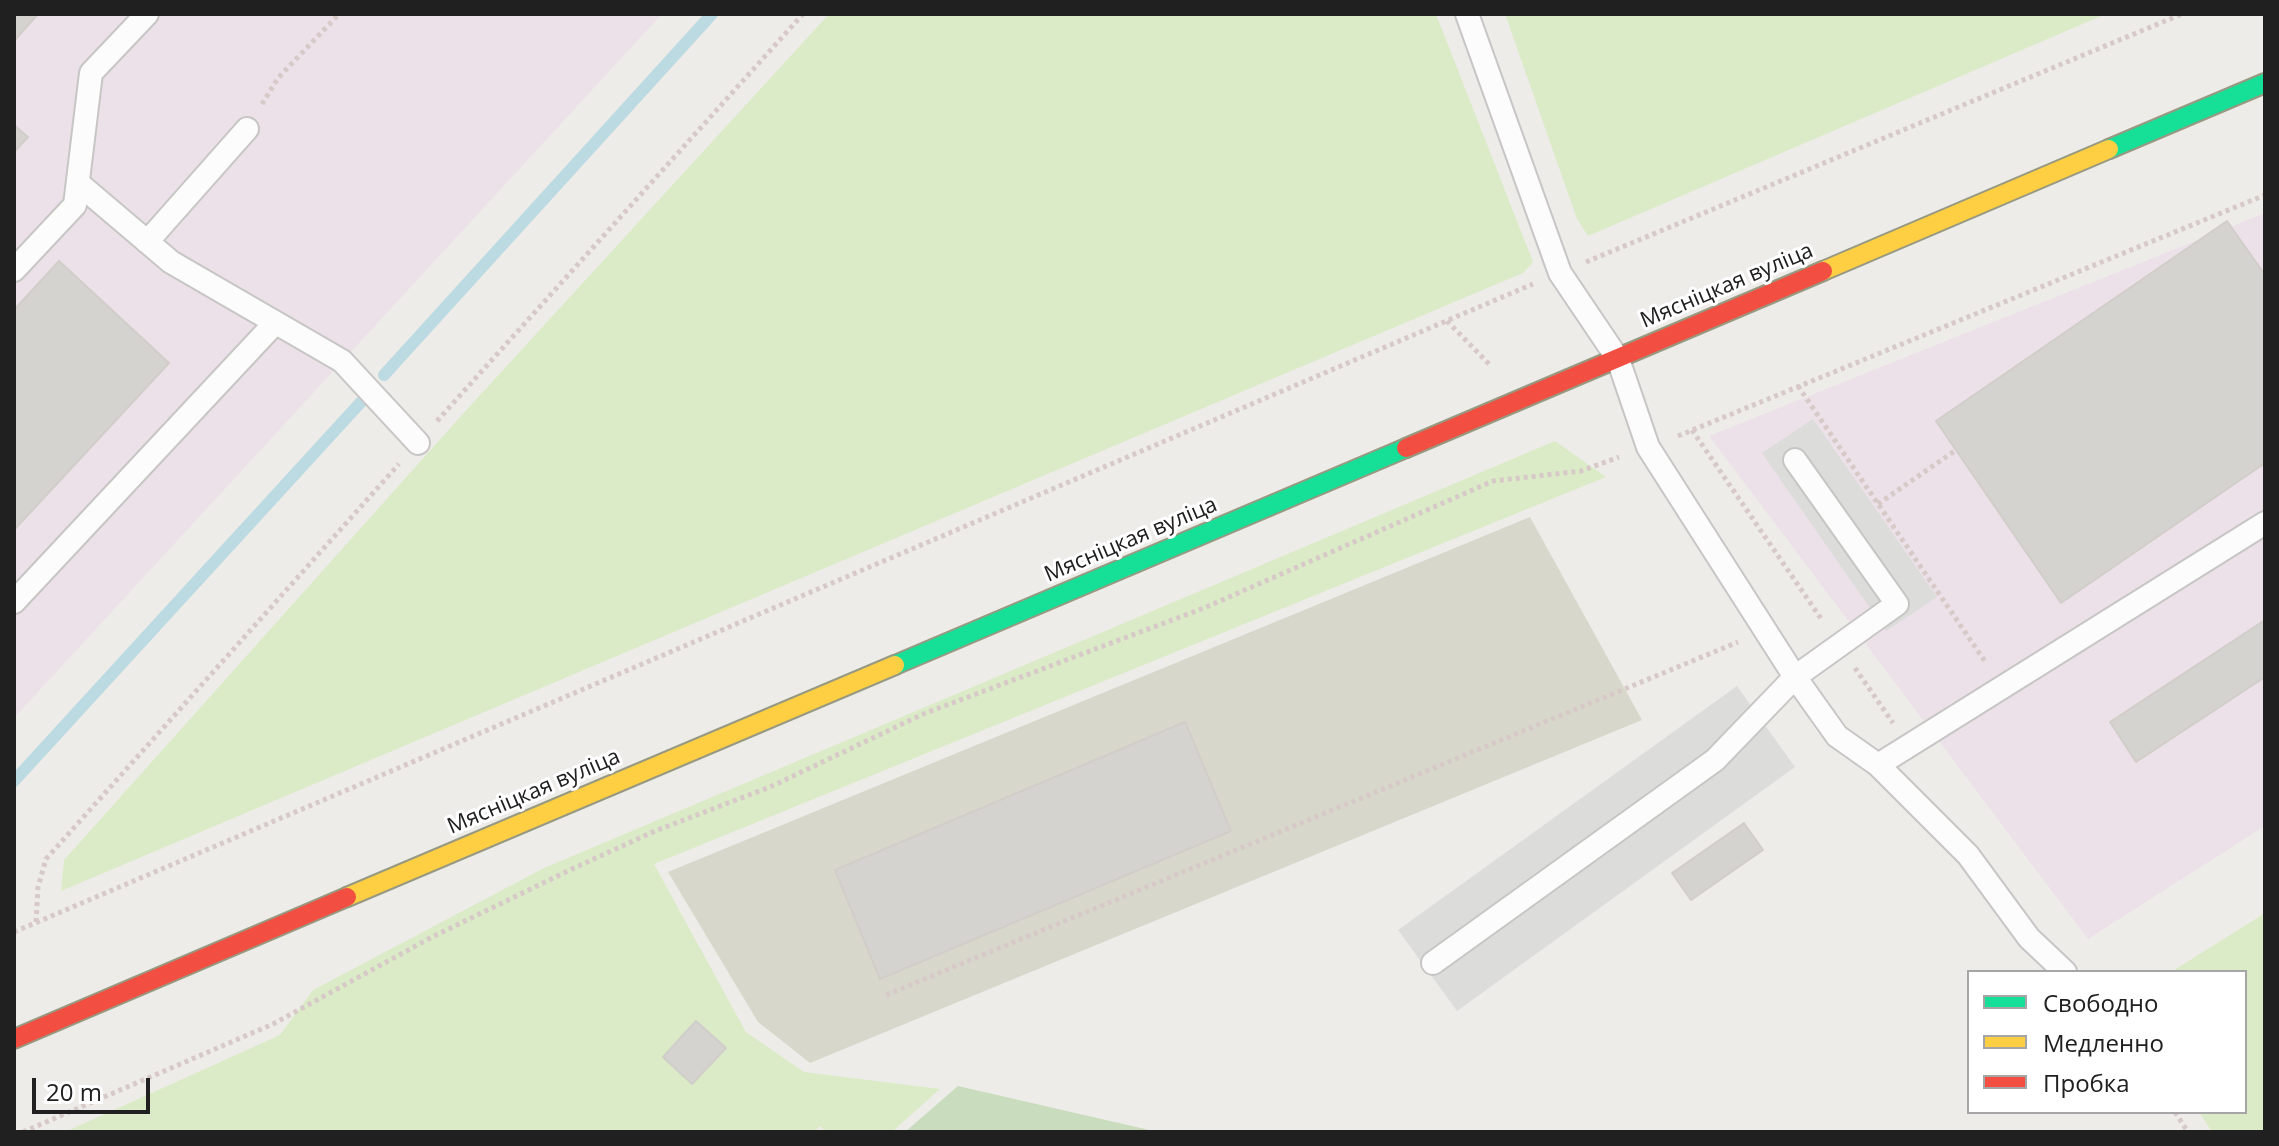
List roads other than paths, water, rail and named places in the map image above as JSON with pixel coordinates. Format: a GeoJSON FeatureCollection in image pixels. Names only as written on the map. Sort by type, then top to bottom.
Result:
{"type":"FeatureCollection","features":[{"type":"Feature","properties":{"kind":"main road","name":"Мясніцкая вуліца"},"geometry":{"type":"LineString","coordinates":[[14,1039],[2265,83]]}},
{"type":"Feature","properties":{"kind":"lane"},"geometry":{"type":"LineString","coordinates":[[14,270],[75,205],[91,73],[147,14]]}},
{"type":"Feature","properties":{"kind":"lane"},"geometry":{"type":"LineString","coordinates":[[1467,14],[1560,273],[1618,359],[1648,447],[1795,677],[1837,736],[1878,765],[1968,855],[2029,938],[2063,970]]}},
{"type":"Feature","properties":{"kind":"lane"},"geometry":{"type":"LineString","coordinates":[[147,242],[247,129]]}},
{"type":"Feature","properties":{"kind":"lane"},"geometry":{"type":"LineString","coordinates":[[78,183],[171,262],[342,361],[418,443]]}},
{"type":"Feature","properties":{"kind":"lane"},"geometry":{"type":"LineString","coordinates":[[14,602],[275,323]]}},
{"type":"Feature","properties":{"kind":"lane"},"geometry":{"type":"LineString","coordinates":[[1433,963],[1715,760],[1795,677],[1897,604],[1795,460]]}},
{"type":"Feature","properties":{"kind":"lane"},"geometry":{"type":"LineString","coordinates":[[1878,765],[2265,523]]}},
{"type":"Feature","properties":{"kind":"waterway"},"geometry":{"type":"LineString","coordinates":[[384,375],[712,14]]}},
{"type":"Feature","properties":{"kind":"waterway"},"geometry":{"type":"LineString","coordinates":[[14,781],[361,402]]}}]}
